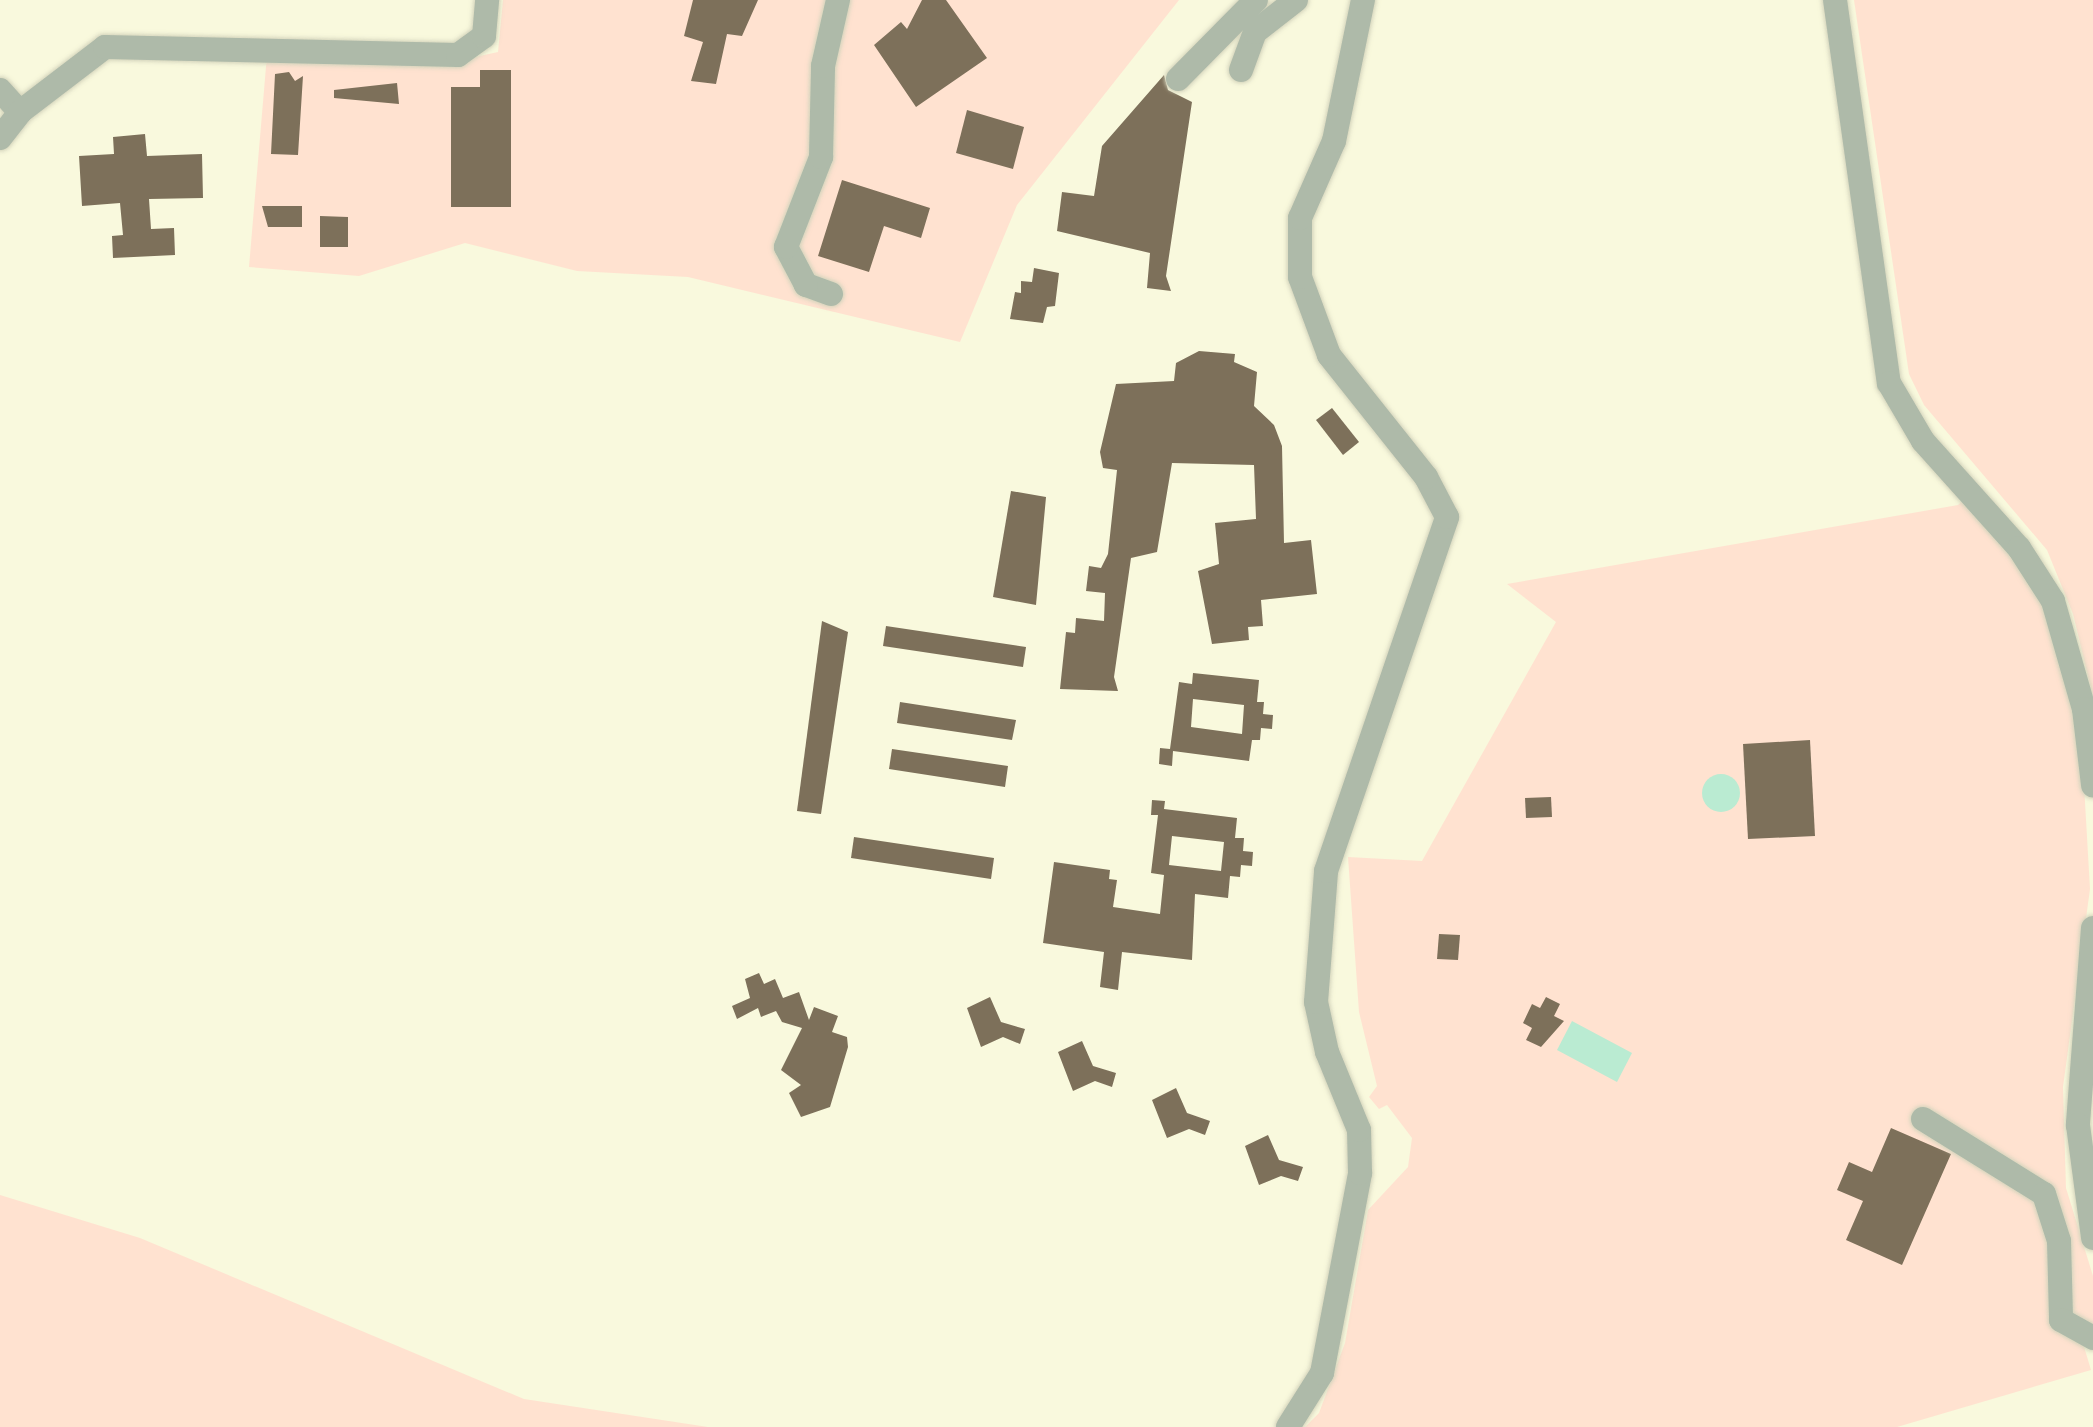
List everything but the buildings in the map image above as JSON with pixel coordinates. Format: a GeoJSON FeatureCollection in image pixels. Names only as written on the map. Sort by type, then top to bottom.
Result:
{"type":"FeatureCollection","features":[{"type":"Feature","properties":{"kind":"street"},"geometry":{"type":"LineString","coordinates":[[0,138],[20,112],[105,47],[458,55],[484,36],[487,0]]}},
{"type":"Feature","properties":{"kind":"street"},"geometry":{"type":"LineString","coordinates":[[831,294],[806,285],[786,247],[821,157],[823,66],[838,0]]}},
{"type":"Feature","properties":{"kind":"street"},"geometry":{"type":"LineString","coordinates":[[1241,70],[1255,32],[1296,0]]}},
{"type":"Feature","properties":{"kind":"street"},"geometry":{"type":"LineString","coordinates":[[1288,1427],[1322,1373],[1361,1160],[1359,1130],[1327,1052],[1316,1002],[1326,871],[1447,517],[1426,477],[1329,355],[1300,277],[1300,218],[1334,141],[1363,0]]}},
{"type":"Feature","properties":{"kind":"street"},"geometry":{"type":"LineString","coordinates":[[1835,0],[1889,383],[1923,441],[2019,548],[2053,601],[2084,709],[2093,785]]}},
{"type":"Feature","properties":{"kind":"street"},"geometry":{"type":"LineString","coordinates":[[1248,6],[1255,32]]}},
{"type":"Feature","properties":{"kind":"street"},"geometry":{"type":"LineString","coordinates":[[1178,79],[1248,6]]}},
{"type":"Feature","properties":{"kind":"street"},"geometry":{"type":"LineString","coordinates":[[0,90],[20,112]]}},
{"type":"Feature","properties":{"kind":"street"},"geometry":{"type":"LineString","coordinates":[[2093,928],[2078,1125],[2093,1238]]}},
{"type":"Feature","properties":{"kind":"street"},"geometry":{"type":"LineString","coordinates":[[1923,1119],[2044,1194],[2059,1241],[2061,1320],[2093,1338]]}},
{"type":"Feature","properties":{"kind":"shaded area"},"geometry":{"type":"Polygon","coordinates":[[[503,0],[1179,0],[1017,205],[960,342],[688,277],[577,271],[465,243],[359,276],[249,267],[267,55],[443,64],[498,52],[503,0]]]}},
{"type":"Feature","properties":{"kind":"shaded area"},"geometry":{"type":"Polygon","coordinates":[[[1854,0],[2093,0],[2093,697],[2073,614],[2047,550],[1924,405],[1909,374],[1854,0]]]}},
{"type":"Feature","properties":{"kind":"shaded area"},"geometry":{"type":"Polygon","coordinates":[[[1970,494],[2043,596],[2082,750],[2090,889],[2063,1087],[2066,1188],[2093,1276],[2093,1326],[2079,1330],[2091,1370],[1897,1427],[1305,1427],[1319,1413],[1345,1343],[1368,1210],[1408,1167],[1412,1138],[1387,1105],[1379,1109],[1369,1097],[1377,1086],[1359,1012],[1348,857],[1422,861],[1556,622],[1507,584],[1958,505],[1970,494]]]}},
{"type":"Feature","properties":{"kind":"shaded area"},"geometry":{"type":"Polygon","coordinates":[[[1721,774],[1734,780],[1740,793],[1734,806],[1721,812],[1708,806],[1702,793],[1708,780],[1721,774]]]}},
{"type":"Feature","properties":{"kind":"shaded area"},"geometry":{"type":"Polygon","coordinates":[[[1572,1021],[1632,1053],[1617,1082],[1557,1050],[1572,1021]]]}},
{"type":"Feature","properties":{"kind":"shaded area"},"geometry":{"type":"Polygon","coordinates":[[[0,1195],[140,1238],[524,1399],[708,1427],[0,1427],[0,1195]]]}}]}
